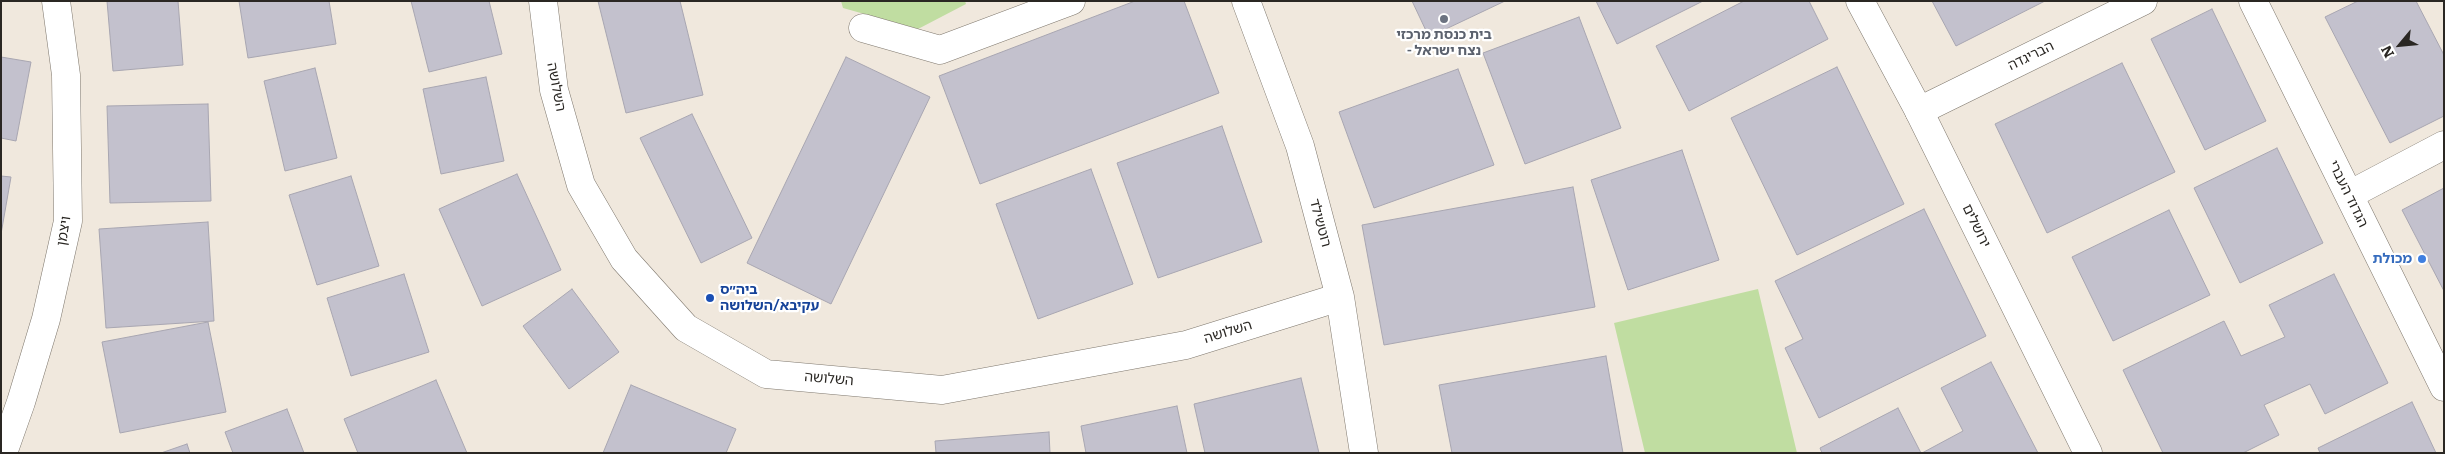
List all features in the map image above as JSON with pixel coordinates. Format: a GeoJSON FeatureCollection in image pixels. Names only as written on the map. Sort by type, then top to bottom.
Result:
{"type":"FeatureCollection","features":[{"type":"Feature","properties":{"kind":"street","name":"ויצמן"},"geometry":{"type":"LineString","coordinates":[[3,453],[21,402],[46,318],[68,220],[66,75],[56,1]]}},
{"type":"Feature","properties":{"kind":"street","name":"השלושה"},"geometry":{"type":"LineString","coordinates":[[544,1],[554,90],[581,185],[624,259],[686,328],[766,374],[942,390],[1186,345],[1340,297]]}},
{"type":"Feature","properties":{"kind":"street"},"geometry":{"type":"LineString","coordinates":[[863,28],[940,50],[1072,1]]}},
{"type":"Feature","properties":{"kind":"street","name":"רוטשילד"},"geometry":{"type":"LineString","coordinates":[[1246,1],[1300,146],[1340,297],[1364,453]]}},
{"type":"Feature","properties":{"kind":"street","name":"ירושלים"},"geometry":{"type":"LineString","coordinates":[[1860,1],[1919,111],[2088,453]]}},
{"type":"Feature","properties":{"kind":"street","name":"הבריגדה"},"geometry":{"type":"LineString","coordinates":[[1919,111],[2143,1]]}},
{"type":"Feature","properties":{"kind":"street","name":"הגדוד העברי"},"geometry":{"type":"LineString","coordinates":[[2253,1],[2444,386]]}},
{"type":"Feature","properties":{"kind":"street"},"geometry":{"type":"LineString","coordinates":[[2349,195],[2444,145]]}},
{"type":"Feature","properties":{"kind":"green space"},"geometry":{"type":"Polygon","coordinates":[[[841,1],[965,1],[966,4],[918,29],[843,8],[841,1]]]}},
{"type":"Feature","properties":{"kind":"green space"},"geometry":{"type":"Polygon","coordinates":[[[1758,289],[1797,453],[1645,453],[1614,323],[1758,289]]]}},
{"type":"Feature","properties":{"kind":"building"},"geometry":{"type":"Polygon","coordinates":[[[107,1],[178,1],[183,65],[113,71],[107,1]]]}},
{"type":"Feature","properties":{"kind":"building"},"geometry":{"type":"Polygon","coordinates":[[[239,1],[329,1],[336,44],[248,58],[239,1]]]}},
{"type":"Feature","properties":{"kind":"building"},"geometry":{"type":"Polygon","coordinates":[[[411,1],[489,1],[502,54],[429,72],[411,1]]]}},
{"type":"Feature","properties":{"kind":"building"},"geometry":{"type":"Polygon","coordinates":[[[598,1],[680,1],[703,95],[626,113],[598,1]]]}},
{"type":"Feature","properties":{"kind":"building"},"geometry":{"type":"Polygon","coordinates":[[[1135,1],[1184,1],[1219,93],[980,184],[939,76],[1135,1]]]}},
{"type":"Feature","properties":{"kind":"building","name":"בית כנסת מרכזי - נצח ישראל"},"geometry":{"type":"Polygon","coordinates":[[[1412,1],[1505,1],[1429,37],[1412,1]]]}},
{"type":"Feature","properties":{"kind":"building"},"geometry":{"type":"Polygon","coordinates":[[[1596,1],[1703,1],[1617,44],[1596,1]]]}},
{"type":"Feature","properties":{"kind":"building"},"geometry":{"type":"Polygon","coordinates":[[[1744,1],[1809,1],[1828,39],[1689,111],[1656,46],[1744,1]]]}},
{"type":"Feature","properties":{"kind":"building"},"geometry":{"type":"Polygon","coordinates":[[[1932,1],[2045,1],[1956,46],[1932,1]]]}},
{"type":"Feature","properties":{"kind":"building"},"geometry":{"type":"Polygon","coordinates":[[[2358,1],[2416,1],[2444,55],[2444,116],[2390,143],[2325,17],[2358,1]]]}},
{"type":"Feature","properties":{"kind":"building"},"geometry":{"type":"Polygon","coordinates":[[[2212,9],[2266,121],[2205,150],[2151,39],[2212,9]]]}},
{"type":"Feature","properties":{"kind":"building"},"geometry":{"type":"Polygon","coordinates":[[[1579,17],[1621,128],[1525,164],[1483,53],[1579,17]]]}},
{"type":"Feature","properties":{"kind":"building"},"geometry":{"type":"Polygon","coordinates":[[[1,57],[31,62],[16,141],[1,138],[1,57]]]}},
{"type":"Feature","properties":{"kind":"building"},"geometry":{"type":"Polygon","coordinates":[[[846,57],[930,97],[831,304],[747,263],[846,57]]]}},
{"type":"Feature","properties":{"kind":"building"},"geometry":{"type":"Polygon","coordinates":[[[2122,63],[2175,172],[2047,233],[1995,124],[2122,63]]]}},
{"type":"Feature","properties":{"kind":"building"},"geometry":{"type":"Polygon","coordinates":[[[1837,67],[1904,204],[1797,255],[1731,118],[1837,67]]]}},
{"type":"Feature","properties":{"kind":"building"},"geometry":{"type":"Polygon","coordinates":[[[315,68],[337,158],[285,171],[264,81],[315,68]]]}},
{"type":"Feature","properties":{"kind":"building"},"geometry":{"type":"Polygon","coordinates":[[[1458,69],[1494,165],[1374,208],[1339,112],[1458,69]]]}},
{"type":"Feature","properties":{"kind":"building"},"geometry":{"type":"Polygon","coordinates":[[[486,77],[504,161],[441,174],[423,89],[486,77]]]}},
{"type":"Feature","properties":{"kind":"building"},"geometry":{"type":"Polygon","coordinates":[[[208,104],[211,201],[110,203],[107,106],[208,104]]]}},
{"type":"Feature","properties":{"kind":"building"},"geometry":{"type":"Polygon","coordinates":[[[692,114],[752,238],[701,263],[640,138],[692,114]]]}},
{"type":"Feature","properties":{"kind":"building"},"geometry":{"type":"Polygon","coordinates":[[[1222,126],[1262,242],[1158,278],[1117,163],[1222,126]]]}},
{"type":"Feature","properties":{"kind":"building"},"geometry":{"type":"Polygon","coordinates":[[[2277,148],[2323,243],[2240,283],[2194,188],[2277,148]]]}},
{"type":"Feature","properties":{"kind":"building"},"geometry":{"type":"Polygon","coordinates":[[[1682,150],[1719,260],[1628,290],[1591,180],[1682,150]]]}},
{"type":"Feature","properties":{"kind":"building"},"geometry":{"type":"Polygon","coordinates":[[[1091,169],[1133,284],[1038,319],[996,204],[1091,169]]]}},
{"type":"Feature","properties":{"kind":"building"},"geometry":{"type":"Polygon","coordinates":[[[517,174],[561,270],[482,306],[439,209],[517,174]]]}},
{"type":"Feature","properties":{"kind":"building"},"geometry":{"type":"Polygon","coordinates":[[[1,176],[11,177],[1,234],[1,176]]]}},
{"type":"Feature","properties":{"kind":"building"},"geometry":{"type":"Polygon","coordinates":[[[351,176],[379,266],[317,285],[289,195],[351,176]]]}},
{"type":"Feature","properties":{"kind":"building"},"geometry":{"type":"Polygon","coordinates":[[[1573,187],[1595,307],[1384,345],[1362,225],[1573,187]]]}},
{"type":"Feature","properties":{"kind":"building"},"geometry":{"type":"Polygon","coordinates":[[[2444,188],[2444,291],[2402,210],[2444,188]]]}},
{"type":"Feature","properties":{"kind":"building"},"geometry":{"type":"Polygon","coordinates":[[[1924,209],[1986,336],[1819,418],[1785,348],[1803,339],[1775,281],[1924,209]]]}},
{"type":"Feature","properties":{"kind":"building"},"geometry":{"type":"Polygon","coordinates":[[[2169,210],[2210,295],[2113,341],[2072,257],[2169,210]]]}},
{"type":"Feature","properties":{"kind":"building"},"geometry":{"type":"Polygon","coordinates":[[[208,222],[214,321],[106,328],[99,229],[208,222]]]}},
{"type":"Feature","properties":{"kind":"building"},"geometry":{"type":"Polygon","coordinates":[[[404,274],[429,352],[351,376],[327,298],[404,274]]]}},
{"type":"Feature","properties":{"kind":"building"},"geometry":{"type":"Polygon","coordinates":[[[2334,274],[2388,383],[2325,414],[2310,384],[2264,405],[2279,435],[2243,453],[2163,453],[2123,370],[2224,321],[2241,356],[2285,337],[2269,305],[2334,274]]]}},
{"type":"Feature","properties":{"kind":"building"},"geometry":{"type":"Polygon","coordinates":[[[572,289],[619,352],[569,389],[523,326],[572,289]]]}},
{"type":"Feature","properties":{"kind":"building"},"geometry":{"type":"Polygon","coordinates":[[[208,322],[226,412],[120,433],[102,342],[208,322]]]}},
{"type":"Feature","properties":{"kind":"building"},"geometry":{"type":"Polygon","coordinates":[[[1606,356],[1623,453],[1452,453],[1439,385],[1606,356]]]}},
{"type":"Feature","properties":{"kind":"building"},"geometry":{"type":"Polygon","coordinates":[[[1991,362],[2038,453],[1922,453],[1963,431],[1941,388],[1991,362]]]}},
{"type":"Feature","properties":{"kind":"building"},"geometry":{"type":"Polygon","coordinates":[[[1301,378],[1319,453],[1205,453],[1194,404],[1301,378]]]}},
{"type":"Feature","properties":{"kind":"building"},"geometry":{"type":"Polygon","coordinates":[[[436,380],[467,453],[358,453],[344,419],[436,380]]]}},
{"type":"Feature","properties":{"kind":"building"},"geometry":{"type":"Polygon","coordinates":[[[631,385],[736,429],[726,453],[603,453],[631,385]]]}},
{"type":"Feature","properties":{"kind":"building"},"geometry":{"type":"Polygon","coordinates":[[[2412,402],[2436,453],[2320,453],[2318,448],[2412,402]]]}},
{"type":"Feature","properties":{"kind":"building"},"geometry":{"type":"Polygon","coordinates":[[[1177,406],[1187,453],[1086,453],[1081,426],[1177,406]]]}},
{"type":"Feature","properties":{"kind":"building"},"geometry":{"type":"Polygon","coordinates":[[[1898,408],[1921,453],[1822,453],[1820,448],[1898,408]]]}},
{"type":"Feature","properties":{"kind":"building"},"geometry":{"type":"Polygon","coordinates":[[[287,409],[304,453],[233,453],[225,432],[287,409]]]}},
{"type":"Feature","properties":{"kind":"building"},"geometry":{"type":"Polygon","coordinates":[[[1049,432],[1050,453],[936,453],[935,441],[1049,432]]]}},
{"type":"Feature","properties":{"kind":"building"},"geometry":{"type":"Polygon","coordinates":[[[187,444],[190,453],[161,453],[187,444]]]}},
{"type":"Feature","properties":{"kind":"place","name":"בית כנסת מרכזי - נצח ישראל"},"geometry":{"type":"Point","coordinates":[1444,19]}},
{"type":"Feature","properties":{"kind":"place","name":"מכולת"},"geometry":{"type":"Point","coordinates":[2422,259]}},
{"type":"Feature","properties":{"kind":"place","name":"ביה״ס עקיבא/השלושה"},"geometry":{"type":"Point","coordinates":[710,298]}}]}
